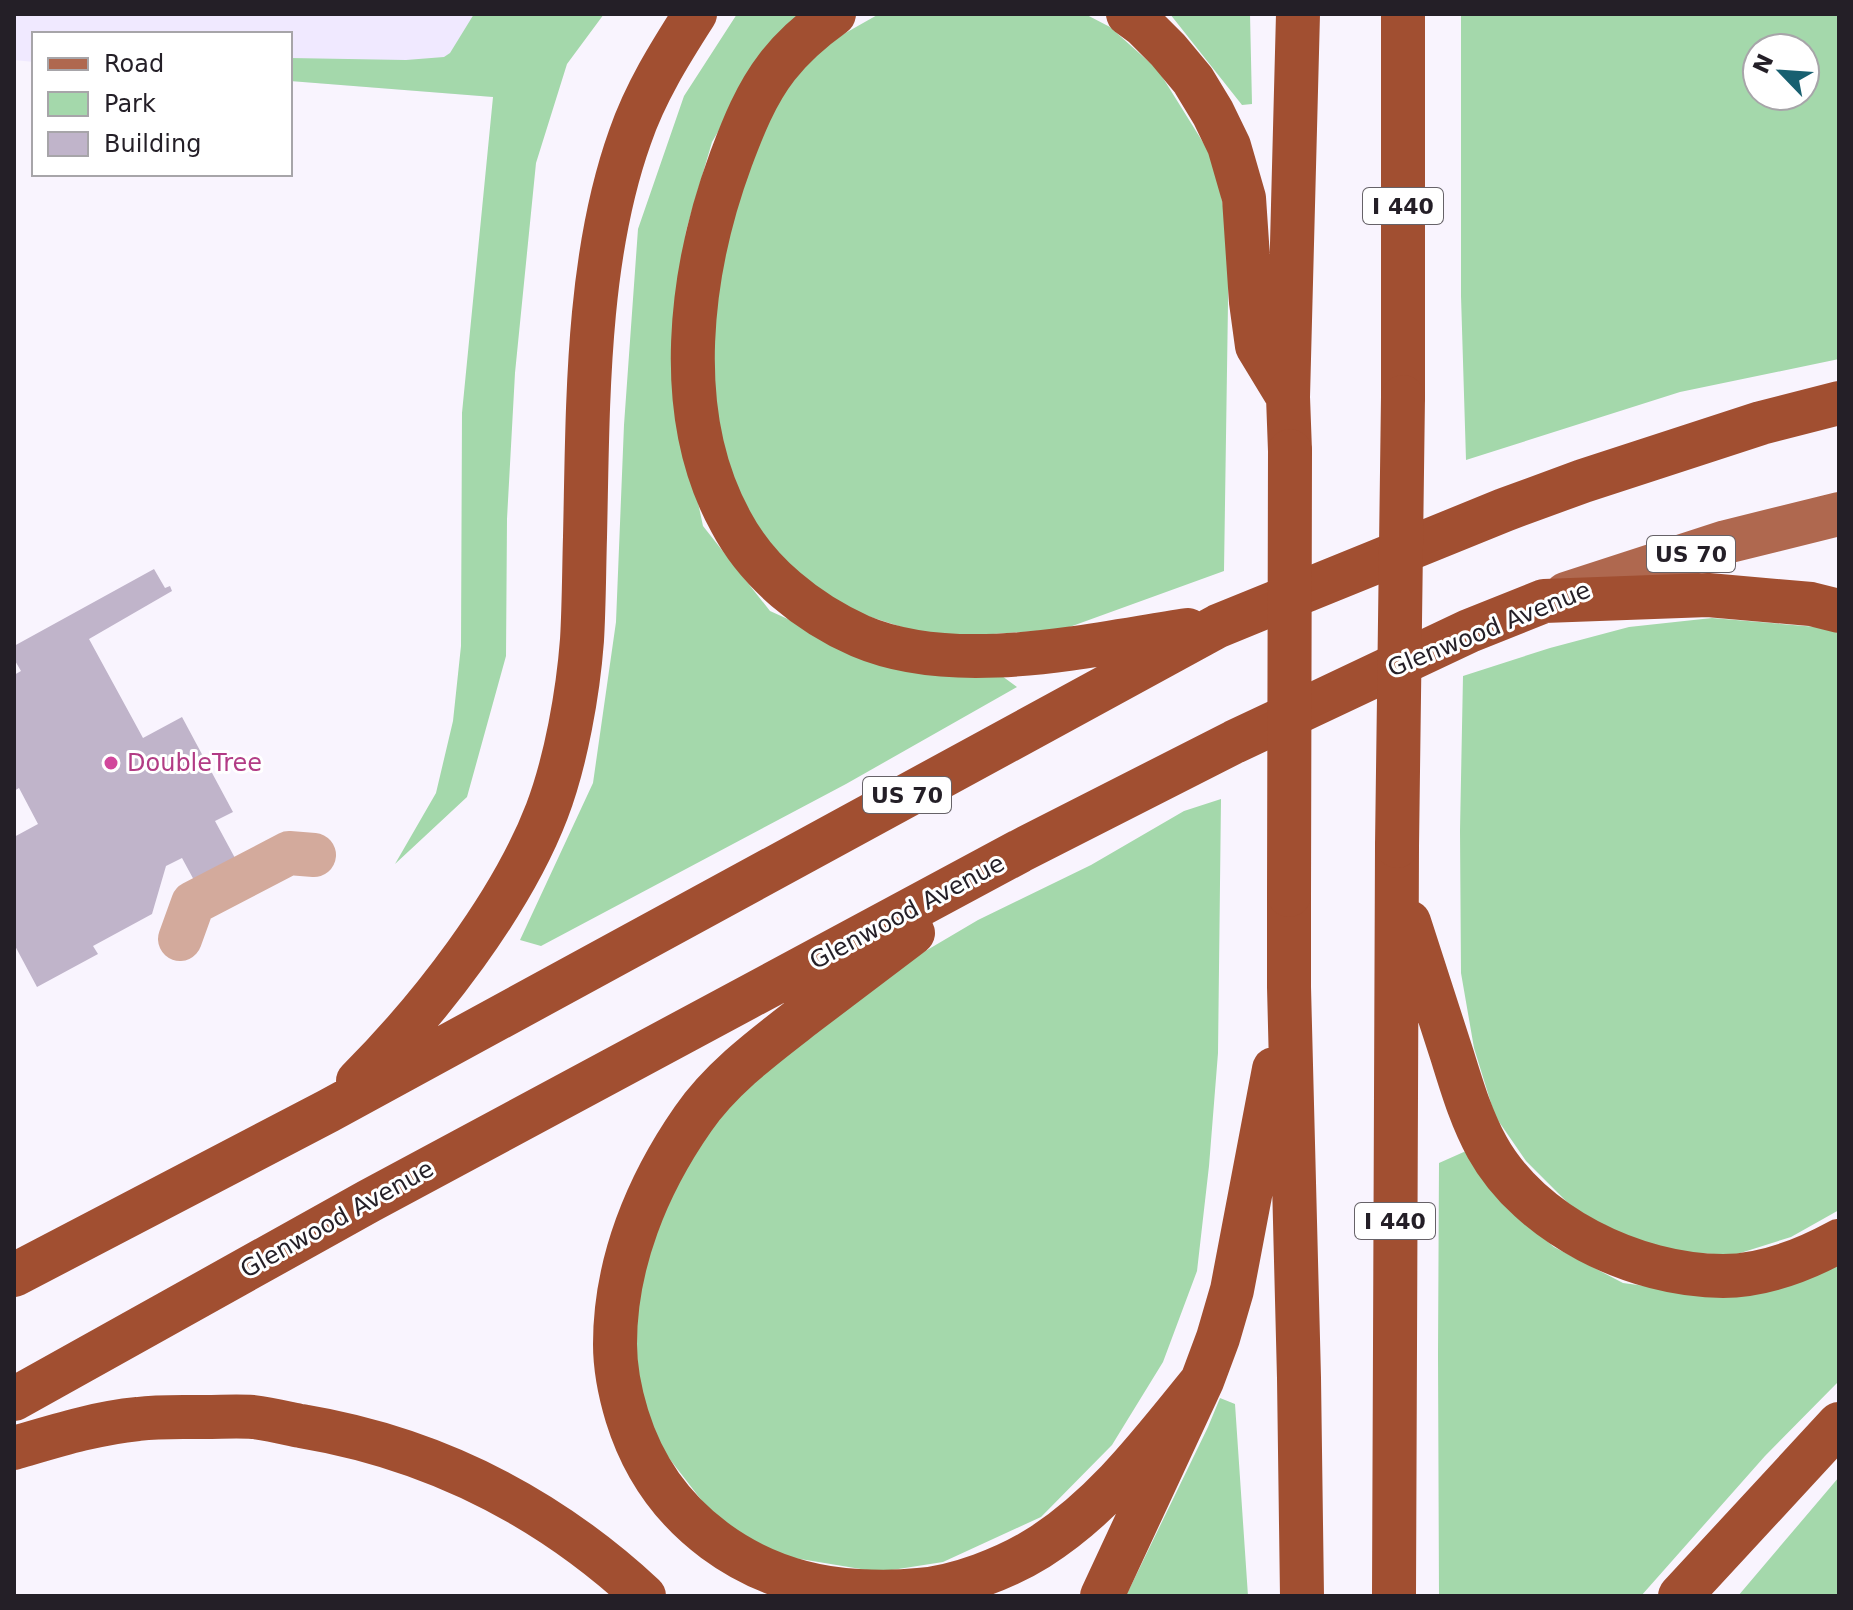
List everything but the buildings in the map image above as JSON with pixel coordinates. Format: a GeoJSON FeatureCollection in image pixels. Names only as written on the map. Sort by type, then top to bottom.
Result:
{"type":"FeatureCollection","features":[{"type":"Feature","properties":{"kind":"highway"},"geometry":{"type":"LineString","coordinates":[[328,1111],[383,1056],[462,958],[522,866],[547,810],[562,758],[582,641],[591,358],[596,288],[606,224],[631,133],[673,48],[695,14]]}},
{"type":"Feature","properties":{"kind":"highway"},"geometry":{"type":"LineString","coordinates":[[834,14],[795,47],[776,68],[764,88],[733,153],[706,239],[694,316],[696,403],[707,462],[731,523],[752,554],[776,581],[807,606],[861,636],[888,645],[929,653],[1009,656],[1218,626]]}},
{"type":"Feature","properties":{"kind":"highway"},"geometry":{"type":"LineString","coordinates":[[1128,14],[1168,50],[1193,80],[1229,146],[1244,198],[1257,346],[1288,397]]}},
{"type":"Feature","properties":{"kind":"highway"},"geometry":{"type":"LineString","coordinates":[[1298,14],[1288,397],[1289,987],[1302,1596]]}},
{"type":"Feature","properties":{"kind":"highway","name":"I 440"},"geometry":{"type":"LineString","coordinates":[[1394,1596],[1403,14]]}},
{"type":"Feature","properties":{"kind":"highway","name":"US 70"},"geometry":{"type":"LineString","coordinates":[[14,1275],[328,1111],[1218,626],[1583,481],[1761,423],[1839,403]]}},
{"type":"Feature","properties":{"kind":"highway"},"geometry":{"type":"LineString","coordinates":[[1544,601],[1708,595],[1797,602],[1839,611]]}},
{"type":"Feature","properties":{"kind":"highway","name":"Glenwood Avenue"},"geometry":{"type":"LineString","coordinates":[[14,1399],[369,1201],[1020,851],[1234,742],[1469,631],[1544,601]]}},
{"type":"Feature","properties":{"kind":"highway"},"geometry":{"type":"LineString","coordinates":[[1020,851],[764,1046],[695,1116],[665,1162],[641,1212],[625,1260],[617,1303],[614,1346],[620,1390],[632,1431],[647,1466],[669,1498],[706,1534],[743,1558],[806,1583],[831,1588],[882,1592],[922,1590],[968,1580],[1007,1564],[1038,1549],[1074,1523],[1128,1471],[1202,1381]]}},
{"type":"Feature","properties":{"kind":"highway"},"geometry":{"type":"LineString","coordinates":[[1397,865],[1471,1115],[1487,1148],[1504,1173],[1535,1204],[1568,1230],[1606,1249],[1649,1266],[1687,1274],[1725,1276],[1757,1272],[1788,1264],[1839,1241]]}},
{"type":"Feature","properties":{"kind":"highway"},"geometry":{"type":"LineString","coordinates":[[1102,1596],[1202,1381],[1218,1338],[1232,1290],[1289,987]]}},
{"type":"Feature","properties":{"kind":"highway"},"geometry":{"type":"LineString","coordinates":[[14,1448],[89,1427],[139,1418],[254,1417],[341,1433],[379,1442],[429,1460],[504,1493],[547,1520],[623,1576],[644,1596]]}},
{"type":"Feature","properties":{"kind":"highway"},"geometry":{"type":"LineString","coordinates":[[1680,1596],[1839,1424]]}},
{"type":"Feature","properties":{"kind":"main road","name":"Glenwood Avenue"},"geometry":{"type":"LineString","coordinates":[[1544,601],[1726,542],[1839,514]]}},
{"type":"Feature","properties":{"kind":"lane"},"geometry":{"type":"LineString","coordinates":[[180,939],[193,903],[289,853],[314,855]]}},
{"type":"Feature","properties":{"kind":"shaded area"},"geometry":{"type":"Polygon","coordinates":[[[14,14],[537,14],[493,97],[292,81],[292,32],[32,32],[32,62],[14,60],[14,14]]]}},
{"type":"Feature","properties":{"kind":"green space"},"geometry":{"type":"Polygon","coordinates":[[[474,14],[604,14],[567,64],[536,163],[515,373],[507,519],[506,656],[467,797],[395,864],[436,793],[453,721],[461,646],[462,413],[493,97],[292,81],[292,58],[406,60],[444,57],[450,53],[474,14]]]}},
{"type":"Feature","properties":{"kind":"green space"},"geometry":{"type":"Polygon","coordinates":[[[737,14],[805,14],[764,54],[712,142],[686,231],[672,381],[703,526],[770,611],[901,670],[1002,676],[1017,687],[846,784],[541,946],[520,940],[593,783],[616,622],[624,425],[638,229],[684,96],[737,14]]]}},
{"type":"Feature","properties":{"kind":"green space"},"geometry":{"type":"Polygon","coordinates":[[[879,14],[1085,14],[1110,27],[1158,70],[1214,160],[1229,237],[1224,571],[1064,629],[936,638],[855,612],[794,574],[749,520],[718,440],[709,344],[724,230],[756,145],[785,88],[826,44],[879,14]]]}},
{"type":"Feature","properties":{"kind":"green space"},"geometry":{"type":"Polygon","coordinates":[[[1170,14],[1250,14],[1252,104],[1242,105],[1170,14]]]}},
{"type":"Feature","properties":{"kind":"green space"},"geometry":{"type":"Polygon","coordinates":[[[1461,14],[1839,14],[1839,359],[1680,392],[1466,460],[1461,296],[1461,14]]]}},
{"type":"Feature","properties":{"kind":"green space"},"geometry":{"type":"Polygon","coordinates":[[[1712,618],[1828,628],[1839,634],[1839,1210],[1791,1237],[1734,1255],[1674,1252],[1617,1234],[1570,1205],[1526,1161],[1495,1116],[1474,1048],[1461,973],[1463,676],[1629,627],[1712,618]]]}},
{"type":"Feature","properties":{"kind":"green space"},"geometry":{"type":"Polygon","coordinates":[[[1221,799],[1218,1053],[1197,1271],[1163,1362],[1112,1445],[1041,1517],[943,1562],[879,1572],[782,1556],[716,1519],[655,1440],[633,1362],[639,1273],[657,1215],[708,1130],[773,1057],[856,992],[978,920],[1091,865],[1184,811],[1221,799]]]}},
{"type":"Feature","properties":{"kind":"green space"},"geometry":{"type":"Polygon","coordinates":[[[1466,1151],[1509,1210],[1554,1247],[1623,1283],[1696,1293],[1839,1263],[1839,1381],[1765,1456],[1641,1596],[1439,1596],[1439,1163],[1466,1151]]]}},
{"type":"Feature","properties":{"kind":"green space"},"geometry":{"type":"Polygon","coordinates":[[[1220,1398],[1235,1404],[1248,1596],[1126,1596],[1208,1427],[1220,1398]]]}},
{"type":"Feature","properties":{"kind":"green space"},"geometry":{"type":"Polygon","coordinates":[[[1839,1477],[1839,1596],[1738,1596],[1839,1477]]]}},
{"type":"Feature","properties":{"kind":"place","name":"DoubleTree"},"geometry":{"type":"Point","coordinates":[111,763]}}]}
